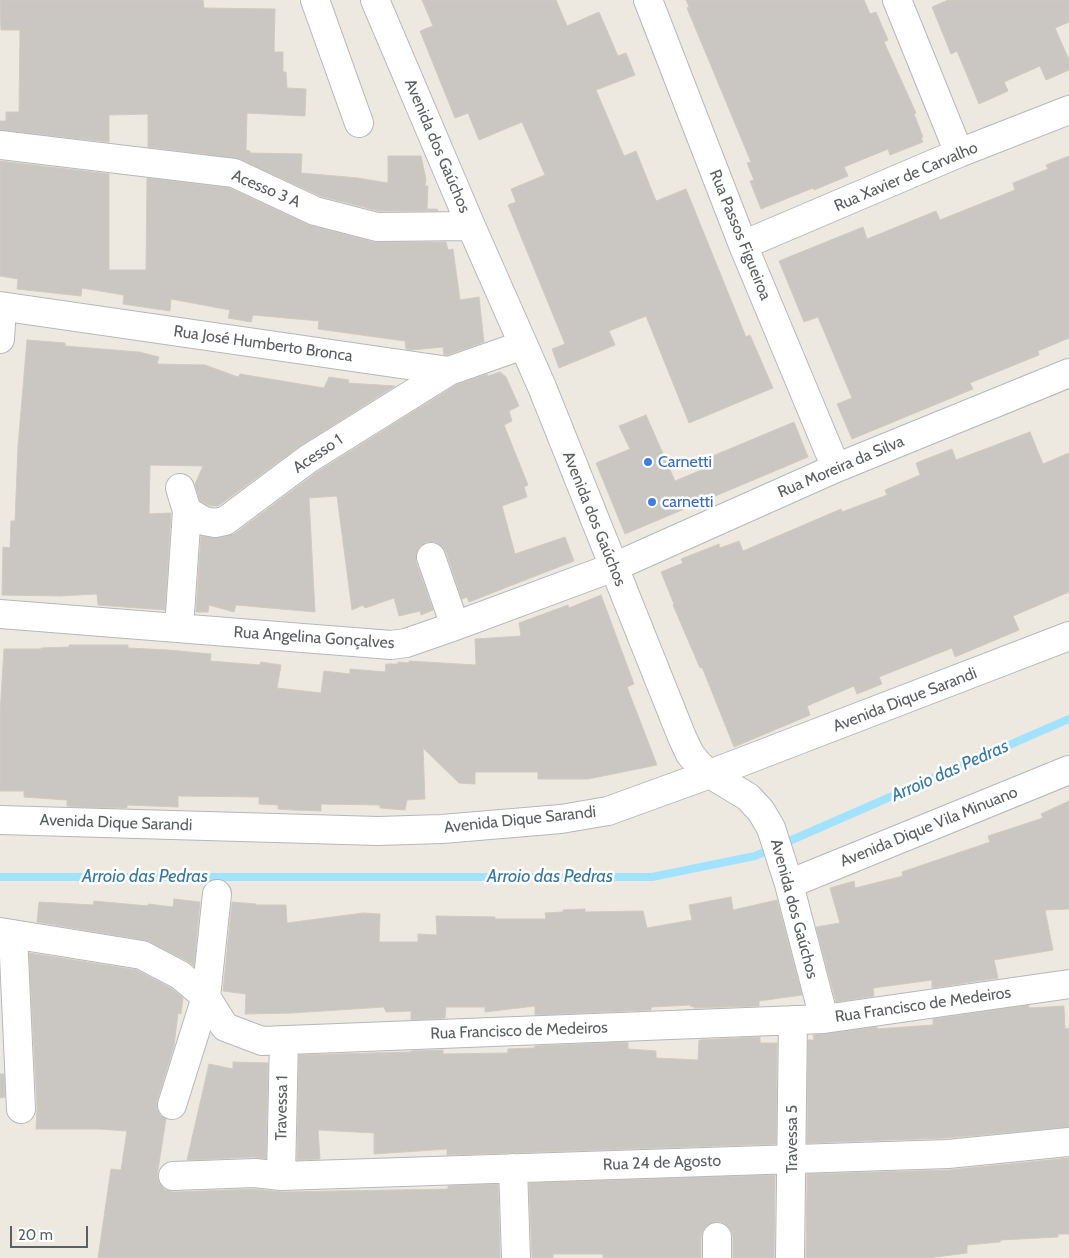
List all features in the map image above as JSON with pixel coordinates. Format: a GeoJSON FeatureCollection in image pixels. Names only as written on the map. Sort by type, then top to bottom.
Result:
{"type":"FeatureCollection","features":[{"type":"Feature","properties":{"kind":"street"},"geometry":{"type":"LineString","coordinates":[[316,0],[359,123]]}},
{"type":"Feature","properties":{"kind":"street","name":"Avenida dos Gaúchos"},"geometry":{"type":"LineString","coordinates":[[375,0],[524,346],[690,754],[710,774],[748,797],[761,811],[771,828],[788,879],[824,1019]]}},
{"type":"Feature","properties":{"kind":"street","name":"Rua Passos Figueiroa"},"geometry":{"type":"LineString","coordinates":[[648,0],[743,245],[836,468]]}},
{"type":"Feature","properties":{"kind":"street"},"geometry":{"type":"LineString","coordinates":[[897,0],[959,153]]}},
{"type":"Feature","properties":{"kind":"street","name":"Rua Xavier de Carvalho"},"geometry":{"type":"LineString","coordinates":[[743,245],[959,153],[1069,110]]}},
{"type":"Feature","properties":{"kind":"street","name":"Acesso 3 A"},"geometry":{"type":"LineString","coordinates":[[0,145],[234,173],[316,211],[378,227],[471,226]]}},
{"type":"Feature","properties":{"kind":"street"},"geometry":{"type":"LineString","coordinates":[[0,339],[1,307]]}},
{"type":"Feature","properties":{"kind":"street","name":"Rua José Humberto Bronca"},"geometry":{"type":"LineString","coordinates":[[1,307],[450,371],[524,346]]}},
{"type":"Feature","properties":{"kind":"street","name":"Acesso 1"},"geometry":{"type":"LineString","coordinates":[[179,628],[184,500],[204,521],[215,523],[225,521],[308,459],[450,371]]}},
{"type":"Feature","properties":{"kind":"street","name":"Rua Moreira da Silva"},"geometry":{"type":"LineString","coordinates":[[614,566],[836,468],[1069,372]]}},
{"type":"Feature","properties":{"kind":"street"},"geometry":{"type":"LineString","coordinates":[[431,558],[455,626]]}},
{"type":"Feature","properties":{"kind":"street","name":"Rua Angelina Gonçalves"},"geometry":{"type":"LineString","coordinates":[[0,614],[391,645],[406,643],[455,626],[614,566]]}},
{"type":"Feature","properties":{"kind":"street","name":"Avenida Dique Sarandi"},"geometry":{"type":"LineString","coordinates":[[0,820],[378,831],[452,828],[561,819],[608,811],[710,774],[1069,636]]}},
{"type":"Feature","properties":{"kind":"street","name":"Avenida Dique Vila Minuano"},"geometry":{"type":"LineString","coordinates":[[788,879],[1069,770]]}},
{"type":"Feature","properties":{"kind":"street"},"geometry":{"type":"LineString","coordinates":[[172,1105],[206,997],[216,894]]}},
{"type":"Feature","properties":{"kind":"street"},"geometry":{"type":"LineString","coordinates":[[6,933],[21,1108]]}},
{"type":"Feature","properties":{"kind":"street","name":"Rua Francisco de Medeiros"},"geometry":{"type":"LineString","coordinates":[[6,933],[142,955],[180,974],[206,997],[225,1027],[262,1040],[824,1019],[1069,984]]}},
{"type":"Feature","properties":{"kind":"street","name":"Travessa 5"},"geometry":{"type":"LineString","coordinates":[[790,1258],[792,1020]]}},
{"type":"Feature","properties":{"kind":"street","name":"Travessa 1"},"geometry":{"type":"LineString","coordinates":[[281,1176],[284,1040]]}},
{"type":"Feature","properties":{"kind":"street","name":"Rua 24 de Agosto"},"geometry":{"type":"LineString","coordinates":[[173,1176],[255,1173],[281,1176],[948,1154],[1069,1142]]}},
{"type":"Feature","properties":{"kind":"street"},"geometry":{"type":"LineString","coordinates":[[513,1168],[516,1258]]}},
{"type":"Feature","properties":{"kind":"building"},"geometry":{"type":"Polygon","coordinates":[[[0,0],[203,0],[204,8],[275,9],[274,52],[283,52],[283,72],[286,72],[287,88],[306,89],[305,116],[247,113],[246,150],[250,151],[250,153],[302,154],[301,173],[358,178],[388,183],[388,156],[421,156],[426,179],[425,186],[428,186],[427,209],[437,209],[438,211],[379,211],[320,196],[236,158],[148,147],[148,114],[109,115],[109,142],[0,130],[0,121],[6,121],[6,112],[19,112],[20,30],[1,30],[0,0]]]}},
{"type":"Feature","properties":{"kind":"building"},"geometry":{"type":"Polygon","coordinates":[[[422,0],[556,0],[567,26],[599,12],[618,56],[626,53],[635,75],[596,90],[624,156],[636,151],[656,201],[686,189],[746,337],[750,335],[773,388],[689,423],[646,316],[609,331],[615,345],[559,368],[552,349],[565,344],[508,205],[516,202],[511,189],[545,175],[522,122],[479,140],[468,113],[455,118],[420,31],[433,26],[422,0]]]}},
{"type":"Feature","properties":{"kind":"building"},"geometry":{"type":"Polygon","coordinates":[[[686,0],[864,0],[870,14],[876,12],[888,40],[884,42],[916,113],[914,114],[923,137],[921,138],[923,142],[890,155],[888,149],[844,167],[848,176],[761,209],[750,181],[754,180],[747,163],[751,162],[687,8],[689,7],[686,0]]]}},
{"type":"Feature","properties":{"kind":"building"},"geometry":{"type":"Polygon","coordinates":[[[948,0],[1069,0],[1069,22],[1055,28],[1069,60],[1069,70],[1046,80],[1040,66],[1004,82],[1008,91],[979,104],[957,51],[951,54],[932,7],[948,0]]]}},
{"type":"Feature","properties":{"kind":"building"},"geometry":{"type":"Polygon","coordinates":[[[1069,156],[1069,338],[1038,351],[1039,355],[970,383],[973,389],[852,439],[837,404],[852,398],[818,317],[804,322],[779,261],[863,227],[867,239],[936,211],[940,220],[1015,190],[1013,183],[1048,169],[1046,165],[1069,156]]]}},
{"type":"Feature","properties":{"kind":"building"},"geometry":{"type":"Polygon","coordinates":[[[0,161],[109,174],[109,270],[146,270],[147,178],[230,188],[309,225],[373,242],[446,242],[448,250],[453,249],[460,300],[479,297],[484,342],[444,355],[443,347],[411,350],[406,349],[405,341],[318,329],[319,321],[253,315],[251,322],[228,318],[230,310],[171,299],[170,311],[123,304],[124,295],[82,288],[81,296],[17,289],[18,279],[0,276],[0,161]]]}},
{"type":"Feature","properties":{"kind":"building"},"geometry":{"type":"Polygon","coordinates":[[[27,340],[65,343],[65,346],[139,352],[159,357],[157,364],[205,365],[238,377],[240,374],[324,388],[329,377],[349,380],[348,383],[395,386],[300,446],[218,506],[210,506],[200,501],[195,484],[203,466],[150,465],[149,514],[171,513],[165,610],[98,605],[97,594],[60,596],[2,595],[3,547],[10,548],[11,521],[15,521],[18,446],[27,340]]]}},
{"type":"Feature","properties":{"kind":"building"},"geometry":{"type":"Polygon","coordinates":[[[500,372],[506,377],[519,406],[509,411],[512,421],[504,425],[528,485],[524,487],[527,497],[502,506],[515,554],[565,537],[574,561],[469,602],[467,597],[462,599],[446,552],[442,546],[434,542],[426,542],[419,547],[416,562],[433,610],[421,615],[420,611],[399,616],[394,598],[365,608],[363,605],[352,610],[337,496],[309,498],[315,612],[236,605],[234,612],[209,605],[208,612],[196,612],[201,536],[218,538],[234,534],[317,472],[456,385],[487,374],[488,376],[500,372]]]}},
{"type":"Feature","properties":{"kind":"building"},"geometry":{"type":"Polygon","coordinates":[[[646,415],[675,481],[706,468],[703,460],[794,422],[808,457],[625,534],[596,463],[630,449],[619,426],[646,415]]]}},
{"type":"Feature","properties":{"kind":"building"},"geometry":{"type":"Polygon","coordinates":[[[1030,432],[1043,464],[1069,453],[1069,592],[1013,616],[1019,630],[955,657],[952,648],[879,677],[882,684],[857,694],[854,686],[807,706],[810,715],[734,747],[702,667],[700,668],[673,605],[661,572],[683,563],[681,559],[719,544],[720,548],[739,541],[743,551],[841,509],[842,512],[887,495],[885,490],[920,475],[916,463],[952,449],[956,460],[1030,432]]]}},
{"type":"Feature","properties":{"kind":"building"},"geometry":{"type":"Polygon","coordinates":[[[601,595],[634,684],[627,687],[657,765],[588,779],[538,779],[538,772],[475,772],[475,784],[459,783],[423,748],[425,799],[407,800],[405,810],[380,808],[380,805],[321,804],[321,811],[293,810],[278,809],[278,805],[259,804],[259,797],[178,796],[178,807],[127,805],[127,808],[80,807],[67,806],[67,800],[24,797],[24,791],[0,791],[0,714],[4,649],[41,649],[69,647],[69,645],[128,645],[128,648],[211,654],[210,661],[260,665],[261,662],[281,665],[277,688],[321,693],[324,671],[350,674],[350,669],[385,672],[386,664],[409,663],[409,661],[476,665],[475,639],[521,636],[519,623],[568,605],[569,608],[601,595]]]}},
{"type":"Feature","properties":{"kind":"building"},"geometry":{"type":"Polygon","coordinates":[[[1069,801],[1069,909],[1045,910],[1053,950],[994,960],[998,978],[932,988],[932,980],[873,988],[874,996],[836,1002],[816,927],[840,923],[830,888],[854,881],[855,888],[903,876],[902,872],[990,842],[988,836],[1043,818],[1041,814],[1069,801]]]}},
{"type":"Feature","properties":{"kind":"building"},"geometry":{"type":"Polygon","coordinates":[[[731,897],[733,910],[777,900],[802,995],[759,1001],[759,1006],[694,1008],[691,1005],[651,1007],[651,1010],[535,1015],[535,1006],[485,1012],[485,1007],[446,1007],[445,1018],[411,1020],[411,1011],[386,1012],[384,1007],[245,1014],[246,994],[223,991],[232,902],[256,905],[286,905],[287,923],[363,913],[380,914],[379,942],[418,942],[418,934],[437,935],[436,916],[546,919],[545,913],[563,912],[563,910],[585,909],[585,912],[643,911],[647,928],[692,920],[689,905],[731,897]]]}},
{"type":"Feature","properties":{"kind":"building"},"geometry":{"type":"Polygon","coordinates":[[[174,899],[200,902],[194,966],[145,940],[37,922],[39,902],[93,905],[94,901],[173,907],[174,899]]]}},
{"type":"Feature","properties":{"kind":"building"},"geometry":{"type":"Polygon","coordinates":[[[29,953],[137,970],[171,988],[183,998],[181,1014],[178,1013],[174,1046],[157,1101],[157,1109],[160,1115],[166,1119],[157,1176],[165,1190],[174,1192],[254,1189],[282,1192],[448,1189],[448,1186],[498,1184],[500,1258],[98,1258],[111,1169],[121,1170],[127,1131],[36,1129],[37,1108],[29,953]]]}},
{"type":"Feature","properties":{"kind":"building"},"geometry":{"type":"Polygon","coordinates":[[[1029,1005],[1029,1008],[1064,1006],[1065,1029],[1069,1028],[1069,1127],[947,1138],[807,1143],[808,1040],[814,1040],[813,1035],[877,1027],[877,1029],[933,1025],[933,1019],[1029,1005]]]}},
{"type":"Feature","properties":{"kind":"building"},"geometry":{"type":"Polygon","coordinates":[[[760,1037],[760,1043],[777,1043],[776,1144],[447,1155],[447,1149],[374,1154],[374,1133],[318,1130],[320,1159],[297,1160],[299,1055],[443,1050],[443,1054],[508,1053],[508,1049],[535,1048],[535,1046],[628,1042],[628,1049],[656,1051],[656,1058],[698,1060],[699,1040],[760,1037]]]}},
{"type":"Feature","properties":{"kind":"building"},"geometry":{"type":"Polygon","coordinates":[[[233,1062],[268,1063],[266,1159],[254,1157],[187,1160],[209,1064],[233,1069],[233,1062]]]}},
{"type":"Feature","properties":{"kind":"building"},"geometry":{"type":"Polygon","coordinates":[[[0,1074],[4,1074],[5,1097],[0,1098],[0,1074]]]}},
{"type":"Feature","properties":{"kind":"building"},"geometry":{"type":"Polygon","coordinates":[[[1069,1158],[1069,1234],[1058,1234],[1058,1237],[1001,1240],[1000,1242],[967,1245],[967,1253],[928,1258],[806,1258],[807,1174],[949,1170],[1069,1158]]]}},
{"type":"Feature","properties":{"kind":"building"},"geometry":{"type":"Polygon","coordinates":[[[775,1175],[774,1258],[733,1258],[731,1230],[724,1223],[717,1221],[709,1224],[703,1230],[701,1258],[603,1258],[603,1254],[553,1254],[553,1258],[532,1258],[529,1183],[775,1175]]]}},
{"type":"Feature","properties":{"kind":"waterway","name":"Arroio das Pedras"},"geometry":{"type":"LineString","coordinates":[[0,877],[652,877],[755,856],[1069,719]]}},
{"type":"Feature","properties":{"kind":"place","name":"Carnetti"},"geometry":{"type":"Point","coordinates":[648,462]}},
{"type":"Feature","properties":{"kind":"place","name":"carnetti"},"geometry":{"type":"Point","coordinates":[652,502]}}]}
